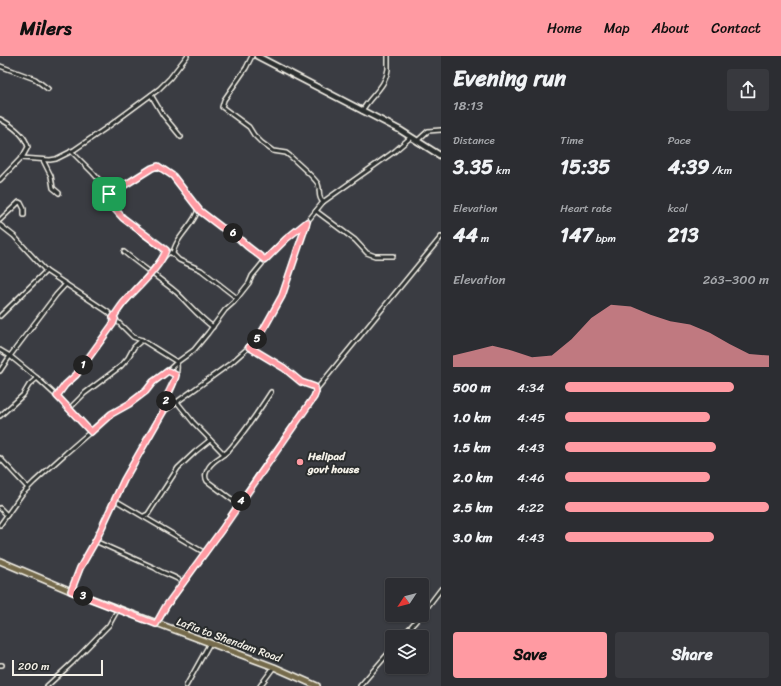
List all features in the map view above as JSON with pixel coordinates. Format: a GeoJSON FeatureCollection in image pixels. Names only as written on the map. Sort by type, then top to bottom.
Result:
{"type":"FeatureCollection","features":[{"type":"Feature","properties":{"kind":"main road","name":"Lafia to Shendam Road"},"geometry":{"type":"LineString","coordinates":[[0,561],[71,591],[156,624],[274,667],[317,686]]}},
{"type":"Feature","properties":{"kind":"street"},"geometry":{"type":"LineString","coordinates":[[21,158],[43,160],[56,159],[71,151],[151,95],[170,78],[187,56]]}},
{"type":"Feature","properties":{"kind":"street"},"geometry":{"type":"LineString","coordinates":[[252,56],[246,68],[224,100],[222,106],[249,127],[262,143],[275,152],[288,154],[317,184],[319,198],[323,202]]}},
{"type":"Feature","properties":{"kind":"street"},"geometry":{"type":"LineString","coordinates":[[257,56],[411,137],[441,156]]}},
{"type":"Feature","properties":{"kind":"street"},"geometry":{"type":"LineString","coordinates":[[362,111],[365,105],[384,83],[388,68],[388,56]]}},
{"type":"Feature","properties":{"kind":"street"},"geometry":{"type":"LineString","coordinates":[[0,66],[35,79],[48,88]]}},
{"type":"Feature","properties":{"kind":"street"},"geometry":{"type":"LineString","coordinates":[[151,95],[163,115],[182,137]]}},
{"type":"Feature","properties":{"kind":"street"},"geometry":{"type":"LineString","coordinates":[[0,118],[15,129],[28,144],[28,149],[0,180]]}},
{"type":"Feature","properties":{"kind":"street"},"geometry":{"type":"LineString","coordinates":[[417,141],[428,131],[441,130]]}},
{"type":"Feature","properties":{"kind":"street"},"geometry":{"type":"LineString","coordinates":[[0,526],[14,504],[28,488],[66,453],[111,414],[129,404],[146,391],[153,382],[177,362],[191,353],[225,310],[237,298],[265,260],[286,239],[307,222],[323,202],[399,148],[411,137]]}},
{"type":"Feature","properties":{"kind":"street"},"geometry":{"type":"LineString","coordinates":[[71,151],[97,178],[109,194],[109,199],[112,206],[123,218],[179,260],[201,270],[237,298]]}},
{"type":"Feature","properties":{"kind":"street"},"geometry":{"type":"LineString","coordinates":[[43,160],[51,176],[53,188],[59,193]]}},
{"type":"Feature","properties":{"kind":"street"},"geometry":{"type":"LineString","coordinates":[[109,194],[152,168],[158,166],[173,176],[201,212],[221,227],[235,235],[265,260]]}},
{"type":"Feature","properties":{"kind":"street"},"geometry":{"type":"LineString","coordinates":[[24,215],[23,206],[19,202],[1,220],[1,226],[14,236],[46,271],[108,312],[133,337],[142,340],[177,362]]}},
{"type":"Feature","properties":{"kind":"street"},"geometry":{"type":"LineString","coordinates":[[164,256],[171,253],[174,249],[197,213],[198,209]]}},
{"type":"Feature","properties":{"kind":"street"},"geometry":{"type":"LineString","coordinates":[[316,211],[355,240],[368,254],[375,256],[393,256]]}},
{"type":"Feature","properties":{"kind":"street"},"geometry":{"type":"LineString","coordinates":[[197,213],[201,212]]}},
{"type":"Feature","properties":{"kind":"street"},"geometry":{"type":"LineString","coordinates":[[163,412],[231,363],[258,339],[282,296],[307,222]]}},
{"type":"Feature","properties":{"kind":"street"},"geometry":{"type":"LineString","coordinates":[[156,624],[166,606],[184,583],[314,397],[316,390],[441,237]]}},
{"type":"Feature","properties":{"kind":"street"},"geometry":{"type":"LineString","coordinates":[[57,396],[65,385],[76,375],[113,324],[114,319],[126,300],[164,256],[166,250]]}},
{"type":"Feature","properties":{"kind":"street"},"geometry":{"type":"LineString","coordinates":[[124,252],[177,293],[202,319],[213,327]]}},
{"type":"Feature","properties":{"kind":"street"},"geometry":{"type":"LineString","coordinates":[[0,316],[46,271]]}},
{"type":"Feature","properties":{"kind":"street"},"geometry":{"type":"LineString","coordinates":[[0,371],[56,295],[66,284]]}},
{"type":"Feature","properties":{"kind":"street"},"geometry":{"type":"LineString","coordinates":[[69,409],[85,393],[121,366],[142,340]]}},
{"type":"Feature","properties":{"kind":"street"},"geometry":{"type":"LineString","coordinates":[[249,347],[284,368],[301,382],[315,387],[316,390]]}},
{"type":"Feature","properties":{"kind":"street"},"geometry":{"type":"LineString","coordinates":[[0,350],[10,356],[57,396],[91,432]]}},
{"type":"Feature","properties":{"kind":"street"},"geometry":{"type":"LineString","coordinates":[[71,591],[80,568],[134,462],[143,449],[163,412],[163,407],[176,375],[177,362]]}},
{"type":"Feature","properties":{"kind":"street"},"geometry":{"type":"LineString","coordinates":[[168,371],[176,375]]}},
{"type":"Feature","properties":{"kind":"street"},"geometry":{"type":"LineString","coordinates":[[0,416],[23,395],[29,385],[37,378]]}},
{"type":"Feature","properties":{"kind":"street"},"geometry":{"type":"LineString","coordinates":[[238,504],[208,483],[205,479],[206,472],[214,460],[224,454],[250,423],[271,392]]}},
{"type":"Feature","properties":{"kind":"street"},"geometry":{"type":"LineString","coordinates":[[178,402],[193,422],[224,454]]}},
{"type":"Feature","properties":{"kind":"street"},"geometry":{"type":"LineString","coordinates":[[144,516],[148,514],[178,468],[210,440]]}},
{"type":"Feature","properties":{"kind":"street"},"geometry":{"type":"LineString","coordinates":[[0,458],[28,488]]}},
{"type":"Feature","properties":{"kind":"street"},"geometry":{"type":"LineString","coordinates":[[115,500],[205,553]]}},
{"type":"Feature","properties":{"kind":"street"},"geometry":{"type":"LineString","coordinates":[[0,508],[7,515]]}},
{"type":"Feature","properties":{"kind":"street"},"geometry":{"type":"LineString","coordinates":[[148,514],[148,519]]}},
{"type":"Feature","properties":{"kind":"street"},"geometry":{"type":"LineString","coordinates":[[95,541],[159,571],[179,578],[184,583]]}},
{"type":"Feature","properties":{"kind":"street"},"geometry":{"type":"LineString","coordinates":[[429,604],[441,589]]}},
{"type":"Feature","properties":{"kind":"street"},"geometry":{"type":"LineString","coordinates":[[47,686],[109,625],[118,609]]}},
{"type":"Feature","properties":{"kind":"street"},"geometry":{"type":"LineString","coordinates":[[408,630],[414,622]]}},
{"type":"Feature","properties":{"kind":"street"},"geometry":{"type":"LineString","coordinates":[[186,686],[210,643]]}},
{"type":"Feature","properties":{"kind":"street"},"geometry":{"type":"LineString","coordinates":[[360,686],[385,657]]}},
{"type":"Feature","properties":{"kind":"street"},"geometry":{"type":"LineString","coordinates":[[260,686],[274,667]]}},
{"type":"Feature","properties":{"kind":"place","name":"Helipad govt house"},"geometry":{"type":"Point","coordinates":[300,462]}},
{"type":"Feature","properties":{"kind":"route"},"geometry":{"type":"LineString","coordinates":[[158,166],[161,167],[173,176],[200,211],[221,227],[235,235],[265,260],[286,239],[307,222],[282,296],[258,339],[249,347],[264,358],[284,368],[301,382],[315,387],[316,393],[248,492],[238,504],[223,528],[166,606],[156,624],[71,591],[77,574],[96,540],[124,480],[163,412],[162,408],[172,388],[176,375],[168,371],[149,385],[146,391],[129,404],[111,414],[91,432],[57,396],[65,385],[76,375],[96,349],[113,324],[115,319],[113,318],[164,256],[166,250],[123,218],[110,203],[109,194],[152,168],[158,166]]}}]}
